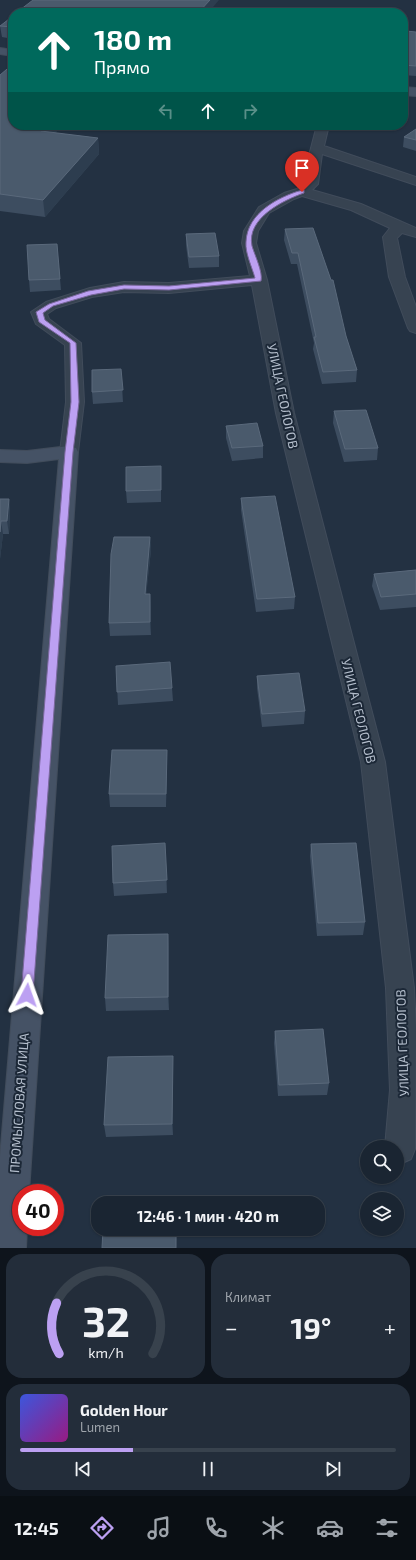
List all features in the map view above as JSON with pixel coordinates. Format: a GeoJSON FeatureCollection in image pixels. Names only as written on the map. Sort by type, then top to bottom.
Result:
{"type":"FeatureCollection","features":[{"type":"Feature","properties":{"kind":"street"},"geometry":{"type":"LineString","coordinates":[[302,192],[311,184],[322,130]]}},
{"type":"Feature","properties":{"kind":"street"},"geometry":{"type":"LineString","coordinates":[[317,148],[416,181]]}},
{"type":"Feature","properties":{"kind":"street"},"geometry":{"type":"LineString","coordinates":[[302,192],[356,207],[399,227],[416,232]]}},
{"type":"Feature","properties":{"kind":"street","name":"УЛИЦА ГЕОЛОГОВ"},"geometry":{"type":"LineString","coordinates":[[302,192],[289,196],[264,210],[250,231],[249,243],[259,280],[285,413],[373,762],[400,988],[405,1090],[401,1140]]}},
{"type":"Feature","properties":{"kind":"street"},"geometry":{"type":"LineString","coordinates":[[399,227],[390,238],[397,270],[397,277],[416,328]]}},
{"type":"Feature","properties":{"kind":"street"},"geometry":{"type":"LineString","coordinates":[[0,456],[27,457],[69,452],[75,402],[73,343],[42,321],[39,312],[51,305],[90,293],[124,287],[169,288],[259,280]]}},
{"type":"Feature","properties":{"kind":"street","name":"ПРОМЫСЛОВАЯ УЛИЦА"},"geometry":{"type":"LineString","coordinates":[[9,1248],[69,452]]}},
{"type":"Feature","properties":{"kind":"building"},"geometry":{"type":"Polygon","coordinates":[[[33,0],[210,0],[203,8],[23,8],[33,0]]]}},
{"type":"Feature","properties":{"kind":"building"},"geometry":{"type":"Polygon","coordinates":[[[8,20],[8,27],[0,26],[8,20]]]}},
{"type":"Feature","properties":{"kind":"building"},"geometry":{"type":"Polygon","coordinates":[[[408,31],[416,32],[416,66],[408,65],[408,31]]]}},
{"type":"Feature","properties":{"kind":"building"},"geometry":{"type":"Polygon","coordinates":[[[8,68],[8,130],[42,130],[41,131],[98,138],[43,200],[0,194],[0,75],[8,68]]]}},
{"type":"Feature","properties":{"kind":"building"},"geometry":{"type":"Polygon","coordinates":[[[416,129],[416,140],[404,137],[416,129]]]}},
{"type":"Feature","properties":{"kind":"building"},"geometry":{"type":"Polygon","coordinates":[[[313,228],[331,280],[333,280],[346,336],[357,370],[323,372],[314,337],[316,337],[298,253],[292,253],[285,229],[313,228]]]}},
{"type":"Feature","properties":{"kind":"building"},"geometry":{"type":"Polygon","coordinates":[[[215,233],[219,256],[189,257],[186,234],[215,233]]]}},
{"type":"Feature","properties":{"kind":"building"},"geometry":{"type":"Polygon","coordinates":[[[57,244],[60,279],[29,280],[27,245],[57,244]]]}},
{"type":"Feature","properties":{"kind":"building"},"geometry":{"type":"Polygon","coordinates":[[[121,369],[123,390],[92,392],[92,370],[121,369]]]}},
{"type":"Feature","properties":{"kind":"building"},"geometry":{"type":"Polygon","coordinates":[[[366,410],[378,448],[345,449],[334,411],[366,410]]]}},
{"type":"Feature","properties":{"kind":"building"},"geometry":{"type":"Polygon","coordinates":[[[257,423],[263,446],[232,448],[226,426],[257,423]]]}},
{"type":"Feature","properties":{"kind":"building"},"geometry":{"type":"Polygon","coordinates":[[[161,466],[161,490],[126,491],[126,467],[161,466]]]}},
{"type":"Feature","properties":{"kind":"building"},"geometry":{"type":"Polygon","coordinates":[[[275,496],[295,597],[257,599],[241,498],[275,496]]]}},
{"type":"Feature","properties":{"kind":"building"},"geometry":{"type":"Polygon","coordinates":[[[0,499],[9,499],[7,521],[1,521],[0,532],[0,499]]]}},
{"type":"Feature","properties":{"kind":"building"},"geometry":{"type":"Polygon","coordinates":[[[114,537],[150,537],[145,594],[150,594],[150,622],[109,623],[111,554],[114,537]]]}},
{"type":"Feature","properties":{"kind":"building"},"geometry":{"type":"Polygon","coordinates":[[[416,570],[416,594],[381,597],[374,574],[416,570]]]}},
{"type":"Feature","properties":{"kind":"building"},"geometry":{"type":"Polygon","coordinates":[[[170,662],[172,688],[117,692],[116,666],[170,662]]]}},
{"type":"Feature","properties":{"kind":"building"},"geometry":{"type":"Polygon","coordinates":[[[299,673],[305,711],[262,714],[257,676],[299,673]]]}},
{"type":"Feature","properties":{"kind":"building"},"geometry":{"type":"Polygon","coordinates":[[[112,750],[167,750],[166,794],[109,794],[112,750]]]}},
{"type":"Feature","properties":{"kind":"building"},"geometry":{"type":"Polygon","coordinates":[[[165,843],[167,880],[113,883],[112,846],[165,843]]]}},
{"type":"Feature","properties":{"kind":"building"},"geometry":{"type":"Polygon","coordinates":[[[356,843],[365,922],[318,923],[311,844],[356,843]]]}},
{"type":"Feature","properties":{"kind":"building"},"geometry":{"type":"Polygon","coordinates":[[[168,934],[168,997],[105,998],[108,935],[168,934]]]}},
{"type":"Feature","properties":{"kind":"building"},"geometry":{"type":"Polygon","coordinates":[[[323,1029],[329,1083],[279,1085],[275,1031],[323,1029]]]}},
{"type":"Feature","properties":{"kind":"building"},"geometry":{"type":"Polygon","coordinates":[[[173,1056],[172,1124],[104,1125],[108,1057],[173,1056]]]}},
{"type":"Feature","properties":{"kind":"building"},"geometry":{"type":"Polygon","coordinates":[[[103,1236],[176,1236],[176,1248],[102,1248],[103,1236]]]}},
{"type":"Feature","properties":{"kind":"route"},"geometry":{"type":"LineString","coordinates":[[27,995],[69,452],[75,402],[73,343],[42,321],[39,312],[51,305],[90,293],[124,287],[169,288],[259,280],[249,243],[250,231],[264,210],[289,196],[302,192]]}}]}
